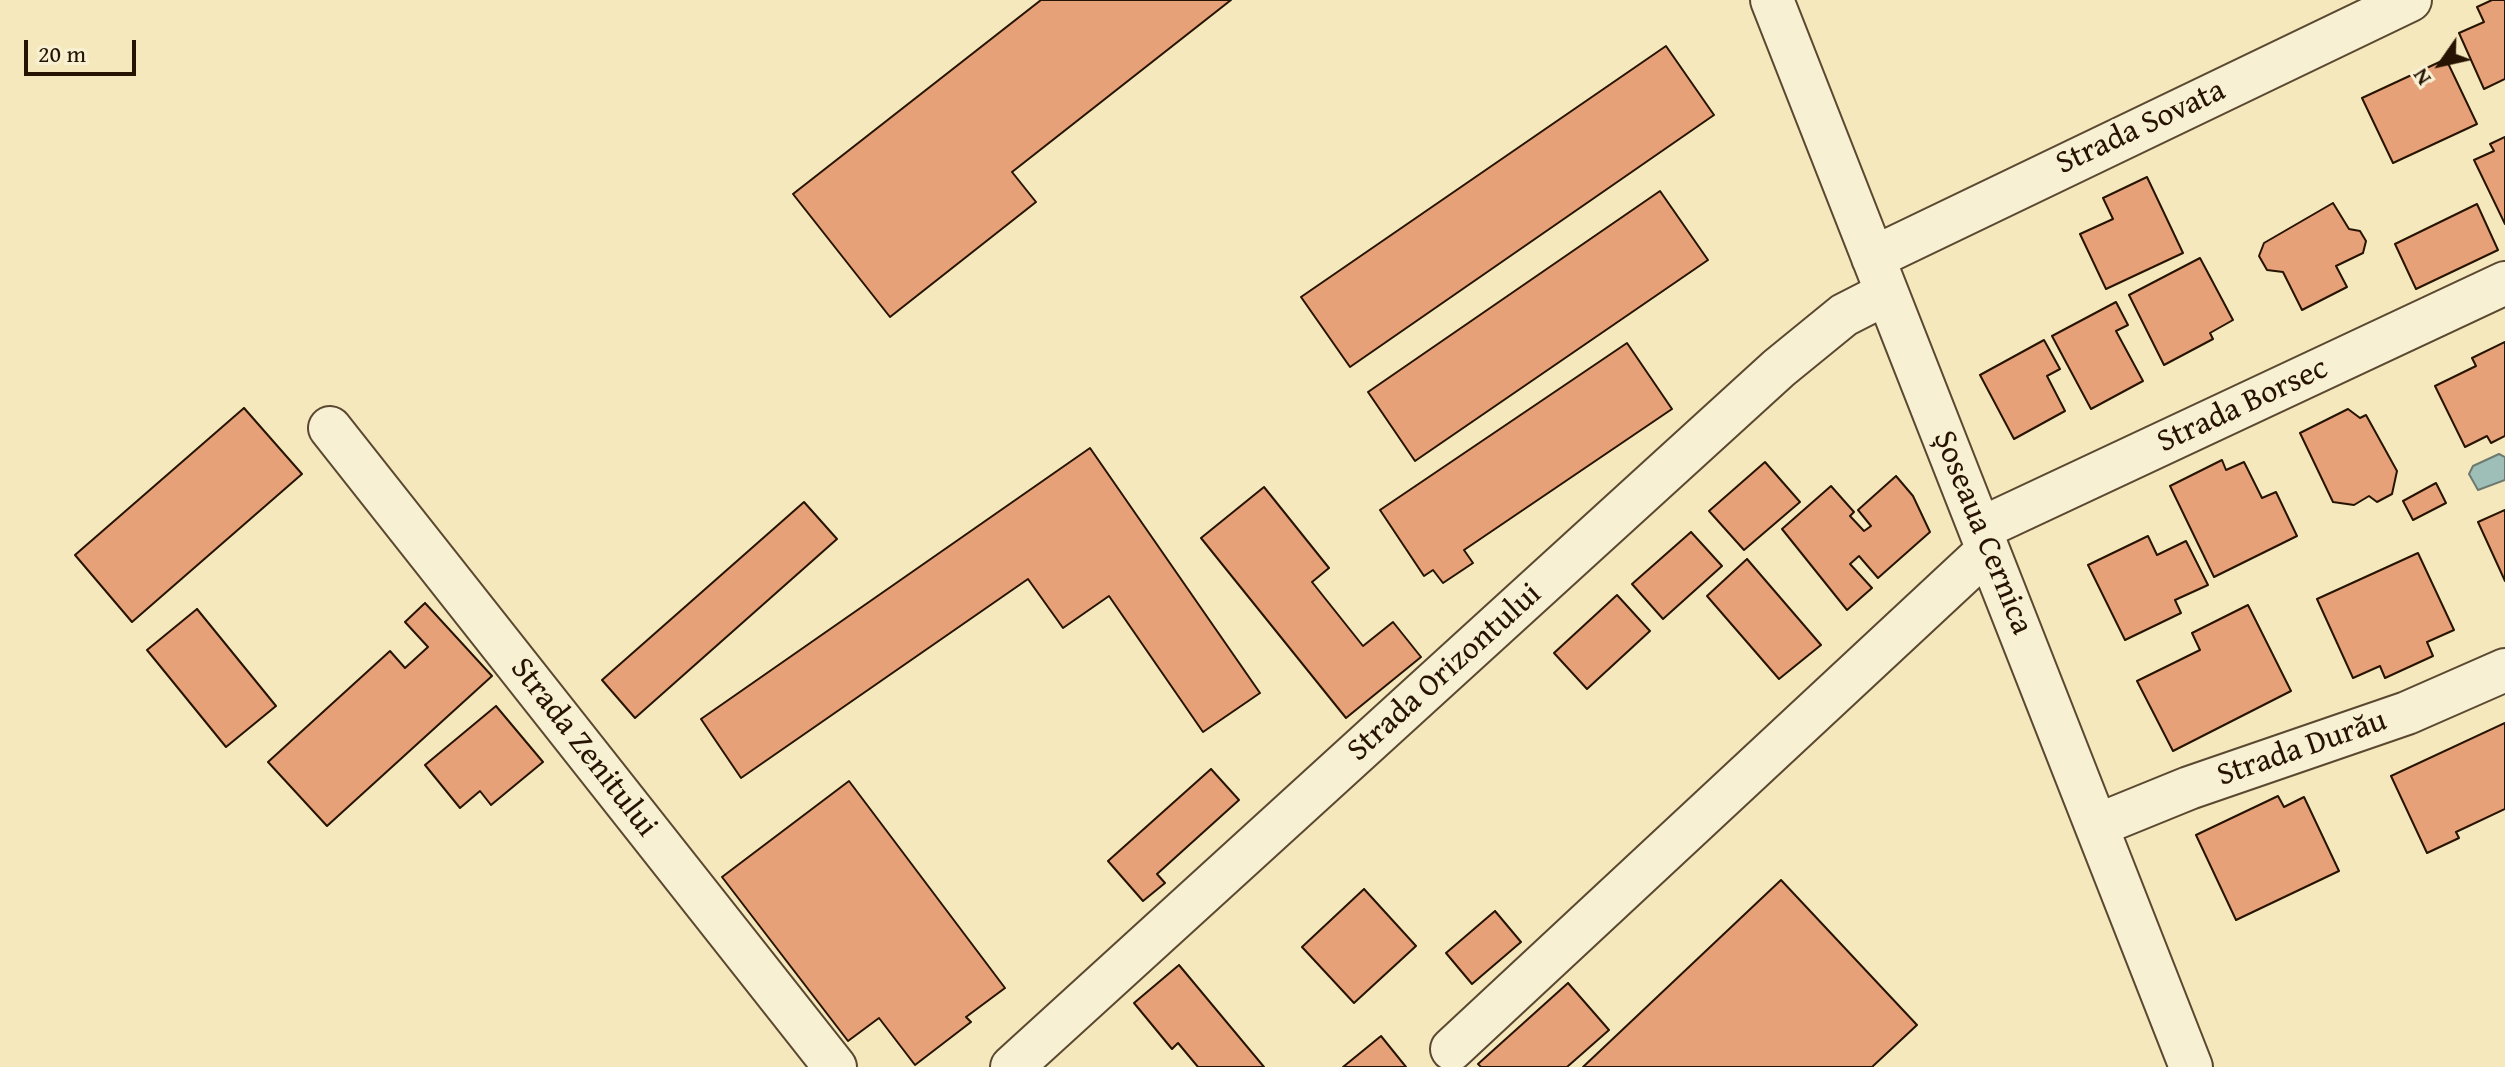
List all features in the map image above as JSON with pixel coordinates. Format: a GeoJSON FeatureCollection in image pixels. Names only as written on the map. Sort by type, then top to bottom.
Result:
{"type":"FeatureCollection","features":[{"type":"Feature","properties":{"kind":"street","name":"Șoseaua Cernica"},"geometry":{"type":"LineString","coordinates":[[1772,0],[2098,825],[2180,1063]]}},
{"type":"Feature","properties":{"kind":"street","name":"Strada Sovata"},"geometry":{"type":"LineString","coordinates":[[1880,275],[2410,0]]}},
{"type":"Feature","properties":{"kind":"street","name":"Strada Orizontului"},"geometry":{"type":"LineString","coordinates":[[1012,1067],[1779,368],[1844,315],[1880,275]]}},
{"type":"Feature","properties":{"kind":"street","name":"Strada Borsec"},"geometry":{"type":"LineString","coordinates":[[1452,1049],[1984,540],[2505,283]]}},
{"type":"Feature","properties":{"kind":"street","name":"Strada Zenitului"},"geometry":{"type":"LineString","coordinates":[[330,428],[835,1067]]}},
{"type":"Feature","properties":{"kind":"street","name":"Strada Durău"},"geometry":{"type":"LineString","coordinates":[[2098,825],[2189,788],[2407,713],[2505,670]]}},
{"type":"Feature","properties":{"kind":"water"},"geometry":{"type":"Polygon","coordinates":[[[2499,454],[2505,457],[2505,480],[2478,490],[2469,474],[2473,466],[2499,454]]]}},
{"type":"Feature","properties":{"kind":"building"},"geometry":{"type":"Polygon","coordinates":[[[1041,0],[1231,0],[1012,172],[1036,202],[890,317],[793,194],[1041,0]]]}},
{"type":"Feature","properties":{"kind":"building"},"geometry":{"type":"Polygon","coordinates":[[[2492,0],[2505,0],[2505,79],[2484,89],[2459,33],[2484,22],[2477,7],[2492,0]]]}},
{"type":"Feature","properties":{"kind":"building"},"geometry":{"type":"Polygon","coordinates":[[[1666,46],[1714,115],[1350,367],[1301,297],[1666,46]]]}},
{"type":"Feature","properties":{"kind":"building"},"geometry":{"type":"Polygon","coordinates":[[[2446,59],[2477,124],[2393,163],[2362,98],[2446,59]]]}},
{"type":"Feature","properties":{"kind":"building"},"geometry":{"type":"Polygon","coordinates":[[[2505,137],[2505,224],[2474,160],[2494,151],[2490,144],[2505,137]]]}},
{"type":"Feature","properties":{"kind":"building"},"geometry":{"type":"Polygon","coordinates":[[[2147,177],[2183,253],[2106,289],[2080,234],[2113,219],[2103,198],[2147,177]]]}},
{"type":"Feature","properties":{"kind":"building"},"geometry":{"type":"Polygon","coordinates":[[[1660,191],[1708,260],[1415,461],[1368,392],[1660,191]]]}},
{"type":"Feature","properties":{"kind":"building"},"geometry":{"type":"Polygon","coordinates":[[[2333,203],[2349,229],[2360,231],[2366,241],[2363,253],[2336,266],[2347,287],[2302,310],[2283,272],[2267,270],[2259,256],[2264,243],[2333,203]]]}},
{"type":"Feature","properties":{"kind":"building"},"geometry":{"type":"Polygon","coordinates":[[[2477,204],[2498,250],[2416,289],[2395,244],[2477,204]]]}},
{"type":"Feature","properties":{"kind":"building"},"geometry":{"type":"Polygon","coordinates":[[[2200,258],[2233,320],[2210,333],[2213,339],[2164,365],[2129,295],[2200,258]]]}},
{"type":"Feature","properties":{"kind":"building"},"geometry":{"type":"Polygon","coordinates":[[[2116,302],[2128,325],[2116,331],[2143,381],[2091,409],[2052,336],[2116,302]]]}},
{"type":"Feature","properties":{"kind":"building"},"geometry":{"type":"Polygon","coordinates":[[[2044,340],[2060,369],[2047,376],[2065,411],[2014,439],[1980,375],[2044,340]]]}},
{"type":"Feature","properties":{"kind":"building"},"geometry":{"type":"Polygon","coordinates":[[[2505,342],[2505,436],[2491,443],[2487,436],[2465,447],[2435,386],[2476,366],[2472,358],[2505,342]]]}},
{"type":"Feature","properties":{"kind":"building"},"geometry":{"type":"Polygon","coordinates":[[[1627,343],[1672,409],[1464,550],[1473,563],[1443,583],[1433,570],[1424,576],[1380,510],[1627,343]]]}},
{"type":"Feature","properties":{"kind":"building"},"geometry":{"type":"Polygon","coordinates":[[[244,408],[302,474],[132,622],[75,555],[244,408]]]}},
{"type":"Feature","properties":{"kind":"building"},"geometry":{"type":"Polygon","coordinates":[[[2348,409],[2360,418],[2366,415],[2397,471],[2392,494],[2377,502],[2369,496],[2354,505],[2333,502],[2300,433],[2348,409]]]}},
{"type":"Feature","properties":{"kind":"building"},"geometry":{"type":"Polygon","coordinates":[[[1090,448],[1260,693],[1203,732],[1109,596],[1063,628],[1028,579],[741,778],[701,719],[1090,448]]]}},
{"type":"Feature","properties":{"kind":"building"},"geometry":{"type":"Polygon","coordinates":[[[2222,460],[2226,470],[2244,462],[2262,498],[2276,492],[2297,536],[2214,577],[2170,486],[2222,460]]]}},
{"type":"Feature","properties":{"kind":"building"},"geometry":{"type":"Polygon","coordinates":[[[1765,462],[1800,502],[1744,550],[1709,511],[1765,462]]]}},
{"type":"Feature","properties":{"kind":"building"},"geometry":{"type":"Polygon","coordinates":[[[1896,476],[1913,496],[1930,532],[1878,578],[1859,556],[1850,564],[1872,588],[1847,610],[1782,529],[1831,486],[1854,512],[1850,516],[1864,531],[1871,526],[1858,510],[1896,476]]]}},
{"type":"Feature","properties":{"kind":"building"},"geometry":{"type":"Polygon","coordinates":[[[2436,483],[2446,503],[2413,520],[2403,501],[2436,483]]]}},
{"type":"Feature","properties":{"kind":"building"},"geometry":{"type":"Polygon","coordinates":[[[1264,487],[1329,568],[1312,582],[1363,646],[1393,622],[1421,657],[1346,718],[1201,538],[1264,487]]]}},
{"type":"Feature","properties":{"kind":"building"},"geometry":{"type":"Polygon","coordinates":[[[804,502],[837,539],[635,718],[602,680],[804,502]]]}},
{"type":"Feature","properties":{"kind":"building"},"geometry":{"type":"Polygon","coordinates":[[[2505,510],[2505,581],[2478,522],[2505,510]]]}},
{"type":"Feature","properties":{"kind":"building"},"geometry":{"type":"Polygon","coordinates":[[[1691,532],[1722,566],[1663,619],[1632,584],[1691,532]]]}},
{"type":"Feature","properties":{"kind":"building"},"geometry":{"type":"Polygon","coordinates":[[[2148,536],[2157,555],[2186,541],[2208,585],[2175,600],[2181,613],[2125,640],[2088,565],[2148,536]]]}},
{"type":"Feature","properties":{"kind":"building"},"geometry":{"type":"Polygon","coordinates":[[[2418,553],[2454,630],[2427,642],[2433,656],[2385,678],[2380,666],[2353,678],[2317,599],[2418,553]]]}},
{"type":"Feature","properties":{"kind":"building"},"geometry":{"type":"Polygon","coordinates":[[[1747,559],[1821,645],[1779,679],[1707,596],[1747,559]]]}},
{"type":"Feature","properties":{"kind":"building"},"geometry":{"type":"Polygon","coordinates":[[[1617,595],[1650,631],[1587,689],[1554,653],[1617,595]]]}},
{"type":"Feature","properties":{"kind":"building"},"geometry":{"type":"Polygon","coordinates":[[[425,603],[492,676],[327,826],[268,762],[390,651],[405,668],[428,647],[405,622],[425,603]]]}},
{"type":"Feature","properties":{"kind":"building"},"geometry":{"type":"Polygon","coordinates":[[[2248,605],[2291,691],[2173,751],[2137,681],[2200,650],[2192,633],[2248,605]]]}},
{"type":"Feature","properties":{"kind":"building"},"geometry":{"type":"Polygon","coordinates":[[[197,609],[276,706],[226,747],[147,650],[197,609]]]}},
{"type":"Feature","properties":{"kind":"building"},"geometry":{"type":"Polygon","coordinates":[[[496,706],[543,762],[491,805],[480,791],[460,808],[425,765],[496,706]]]}},
{"type":"Feature","properties":{"kind":"building"},"geometry":{"type":"Polygon","coordinates":[[[2505,723],[2505,809],[2456,832],[2459,838],[2427,853],[2391,776],[2505,723]]]}},
{"type":"Feature","properties":{"kind":"building"},"geometry":{"type":"Polygon","coordinates":[[[1211,769],[1239,800],[1157,874],[1165,883],[1143,901],[1108,861],[1211,769]]]}},
{"type":"Feature","properties":{"kind":"building"},"geometry":{"type":"Polygon","coordinates":[[[849,781],[1005,988],[966,1017],[971,1022],[915,1065],[879,1018],[848,1041],[722,877],[849,781]]]}},
{"type":"Feature","properties":{"kind":"building"},"geometry":{"type":"Polygon","coordinates":[[[2278,796],[2284,807],[2304,797],[2339,871],[2236,920],[2196,835],[2278,796]]]}},
{"type":"Feature","properties":{"kind":"building"},"geometry":{"type":"Polygon","coordinates":[[[1781,880],[1917,1025],[1872,1067],[1583,1067],[1781,880]]]}},
{"type":"Feature","properties":{"kind":"building"},"geometry":{"type":"Polygon","coordinates":[[[1364,889],[1416,946],[1354,1003],[1302,947],[1364,889]]]}},
{"type":"Feature","properties":{"kind":"building"},"geometry":{"type":"Polygon","coordinates":[[[1495,911],[1521,942],[1472,984],[1446,953],[1495,911]]]}},
{"type":"Feature","properties":{"kind":"building"},"geometry":{"type":"Polygon","coordinates":[[[1179,965],[1264,1067],[1198,1067],[1178,1043],[1172,1049],[1134,1003],[1179,965]]]}},
{"type":"Feature","properties":{"kind":"building"},"geometry":{"type":"Polygon","coordinates":[[[1568,983],[1609,1030],[1567,1067],[1481,1067],[1478,1064],[1568,983]]]}},
{"type":"Feature","properties":{"kind":"building"},"geometry":{"type":"Polygon","coordinates":[[[1381,1036],[1406,1067],[1343,1067],[1381,1036]]]}}]}
